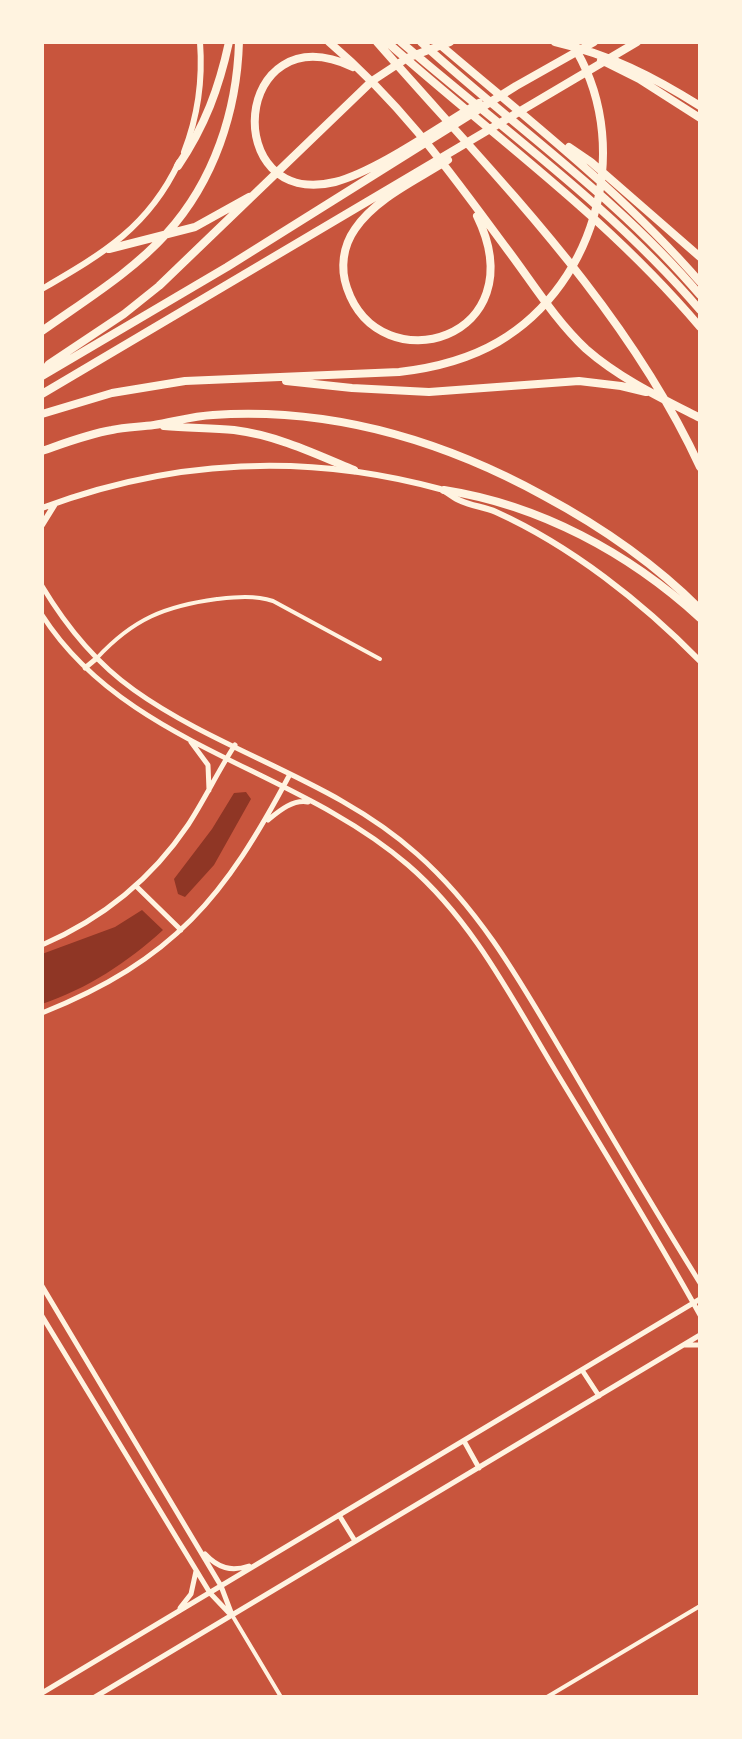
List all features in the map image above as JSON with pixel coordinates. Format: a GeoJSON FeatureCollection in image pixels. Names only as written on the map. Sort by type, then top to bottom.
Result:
{"type":"FeatureCollection","features":[{"type":"Feature","properties":{"kind":"highway"},"geometry":{"type":"LineString","coordinates":[[178,166],[215,98],[229,42]]}},
{"type":"Feature","properties":{"kind":"highway"},"geometry":{"type":"LineString","coordinates":[[42,331],[135,262],[167,233],[184,209],[208,171],[227,124],[239,42]]}},
{"type":"Feature","properties":{"kind":"highway"},"geometry":{"type":"LineString","coordinates":[[329,42],[416,127],[569,331],[600,360],[653,394],[700,418]]}},
{"type":"Feature","properties":{"kind":"highway"},"geometry":{"type":"LineString","coordinates":[[377,42],[581,274],[640,360],[699,464]]}},
{"type":"Feature","properties":{"kind":"highway"},"geometry":{"type":"LineString","coordinates":[[387,42],[598,219],[700,327]]}},
{"type":"Feature","properties":{"kind":"highway"},"geometry":{"type":"LineString","coordinates":[[401,42],[591,199],[653,258],[700,310]]}},
{"type":"Feature","properties":{"kind":"highway"},"geometry":{"type":"LineString","coordinates":[[421,42],[630,220],[700,295]]}},
{"type":"Feature","properties":{"kind":"highway"},"geometry":{"type":"LineString","coordinates":[[438,42],[625,204],[700,282]]}},
{"type":"Feature","properties":{"kind":"highway"},"geometry":{"type":"LineString","coordinates":[[42,375],[49,364],[124,314],[159,286],[381,74],[407,58],[450,42]]}},
{"type":"Feature","properties":{"kind":"highway"},"geometry":{"type":"LineString","coordinates":[[555,42],[579,47],[622,63],[662,88],[700,118]]}},
{"type":"Feature","properties":{"kind":"highway"},"geometry":{"type":"LineString","coordinates":[[42,414],[77,402],[185,381],[430,368],[465,358],[522,326],[568,275],[589,232],[599,197],[604,162],[600,116],[586,70],[571,42]]}},
{"type":"Feature","properties":{"kind":"highway"},"geometry":{"type":"LineString","coordinates":[[42,375],[227,267],[396,157],[594,42]]}},
{"type":"Feature","properties":{"kind":"highway"},"geometry":{"type":"LineString","coordinates":[[42,394],[410,180],[637,42]]}},
{"type":"Feature","properties":{"kind":"highway"},"geometry":{"type":"LineString","coordinates":[[364,73],[338,60],[323,57],[300,59],[281,68],[265,83],[258,95],[252,119],[256,142],[277,170],[288,178],[309,184],[338,181],[396,157]]}},
{"type":"Feature","properties":{"kind":"highway"},"geometry":{"type":"LineString","coordinates":[[662,88],[700,106]]}},
{"type":"Feature","properties":{"kind":"highway"},"geometry":{"type":"LineString","coordinates":[[543,131],[591,162],[700,257]]}},
{"type":"Feature","properties":{"kind":"highway"},"geometry":{"type":"LineString","coordinates":[[410,180],[357,226],[347,244],[343,263],[346,286],[359,311],[378,329],[405,339],[430,339],[454,331],[473,317],[484,301],[491,277],[490,247],[463,191]]}},
{"type":"Feature","properties":{"kind":"highway"},"geometry":{"type":"LineString","coordinates":[[109,249],[178,233],[219,216],[239,201],[253,196]]}},
{"type":"Feature","properties":{"kind":"highway"},"geometry":{"type":"LineString","coordinates":[[257,378],[429,392],[579,381],[653,394]]}},
{"type":"Feature","properties":{"kind":"highway"},"geometry":{"type":"LineString","coordinates":[[42,451],[112,430],[209,415],[285,415],[358,425],[431,444],[499,471],[582,518],[653,568],[700,609]]}},
{"type":"Feature","properties":{"kind":"highway"},"geometry":{"type":"LineString","coordinates":[[152,425],[235,430],[287,443],[354,470]]}},
{"type":"Feature","properties":{"kind":"highway"},"geometry":{"type":"LineString","coordinates":[[444,490],[511,506],[565,526],[643,572],[700,618]]}},
{"type":"Feature","properties":{"kind":"main road"},"geometry":{"type":"LineString","coordinates":[[42,289],[109,249],[153,205],[178,166],[197,108],[201,82],[200,42]]}},
{"type":"Feature","properties":{"kind":"main road"},"geometry":{"type":"LineString","coordinates":[[42,508],[123,482],[187,470],[272,466],[354,470],[444,490],[461,501],[495,511],[596,571],[700,661]]}},
{"type":"Feature","properties":{"kind":"main road"},"geometry":{"type":"LineString","coordinates":[[42,525],[56,503]]}},
{"type":"Feature","properties":{"kind":"street"},"geometry":{"type":"LineString","coordinates":[[42,586],[64,621],[97,658],[124,682],[154,702],[344,803],[390,832],[463,899],[507,959],[700,1283]]}},
{"type":"Feature","properties":{"kind":"street"},"geometry":{"type":"LineString","coordinates":[[85,668],[113,640],[160,611],[188,603],[254,597],[273,601],[380,659]]}},
{"type":"Feature","properties":{"kind":"street"},"geometry":{"type":"LineString","coordinates":[[42,615],[85,668],[122,699],[187,738],[312,802],[372,837],[428,884],[451,908],[480,946],[700,1315]]}},
{"type":"Feature","properties":{"kind":"street"},"geometry":{"type":"LineString","coordinates":[[187,738],[208,765],[209,791]]}},
{"type":"Feature","properties":{"kind":"street"},"geometry":{"type":"LineString","coordinates":[[42,945],[102,914],[136,886],[169,850],[209,791],[235,745]]}},
{"type":"Feature","properties":{"kind":"street"},"geometry":{"type":"LineString","coordinates":[[42,1013],[79,999],[123,975],[182,930],[231,875],[290,774]]}},
{"type":"Feature","properties":{"kind":"street"},"geometry":{"type":"LineString","coordinates":[[263,822],[288,806],[301,801],[312,802]]}},
{"type":"Feature","properties":{"kind":"street"},"geometry":{"type":"LineString","coordinates":[[428,884],[438,873]]}},
{"type":"Feature","properties":{"kind":"street"},"geometry":{"type":"LineString","coordinates":[[136,886],[182,930]]}},
{"type":"Feature","properties":{"kind":"street"},"geometry":{"type":"LineString","coordinates":[[581,1114],[594,1107]]}},
{"type":"Feature","properties":{"kind":"street"},"geometry":{"type":"LineString","coordinates":[[42,1286],[221,1586],[232,1615],[281,1697]]}},
{"type":"Feature","properties":{"kind":"street"},"geometry":{"type":"LineString","coordinates":[[42,1693],[700,1299]]}},
{"type":"Feature","properties":{"kind":"street"},"geometry":{"type":"LineString","coordinates":[[42,1316],[210,1593],[232,1615]]}},
{"type":"Feature","properties":{"kind":"street"},"geometry":{"type":"LineString","coordinates":[[95,1697],[700,1335]]}},
{"type":"Feature","properties":{"kind":"street"},"geometry":{"type":"LineString","coordinates":[[684,1345],[700,1345]]}},
{"type":"Feature","properties":{"kind":"street"},"geometry":{"type":"LineString","coordinates":[[582,1370],[599,1396]]}},
{"type":"Feature","properties":{"kind":"street"},"geometry":{"type":"LineString","coordinates":[[464,1441],[479,1468]]}},
{"type":"Feature","properties":{"kind":"street"},"geometry":{"type":"LineString","coordinates":[[339,1515],[355,1541]]}},
{"type":"Feature","properties":{"kind":"street"},"geometry":{"type":"LineString","coordinates":[[191,1535],[205,1555],[223,1568],[258,1564]]}},
{"type":"Feature","properties":{"kind":"street"},"geometry":{"type":"LineString","coordinates":[[174,1614],[191,1594],[197,1570]]}},
{"type":"Feature","properties":{"kind":"street"},"geometry":{"type":"LineString","coordinates":[[547,1697],[700,1606]]}},
{"type":"Feature","properties":{"kind":"shaded area"},"geometry":{"type":"Polygon","coordinates":[[[246,792],[251,799],[214,865],[185,897],[178,894],[174,879],[212,829],[234,793],[246,792]]]}},
{"type":"Feature","properties":{"kind":"shaded area"},"geometry":{"type":"Polygon","coordinates":[[[142,910],[163,930],[106,973],[75,991],[42,1004],[42,954],[115,927],[142,910]]]}}]}
